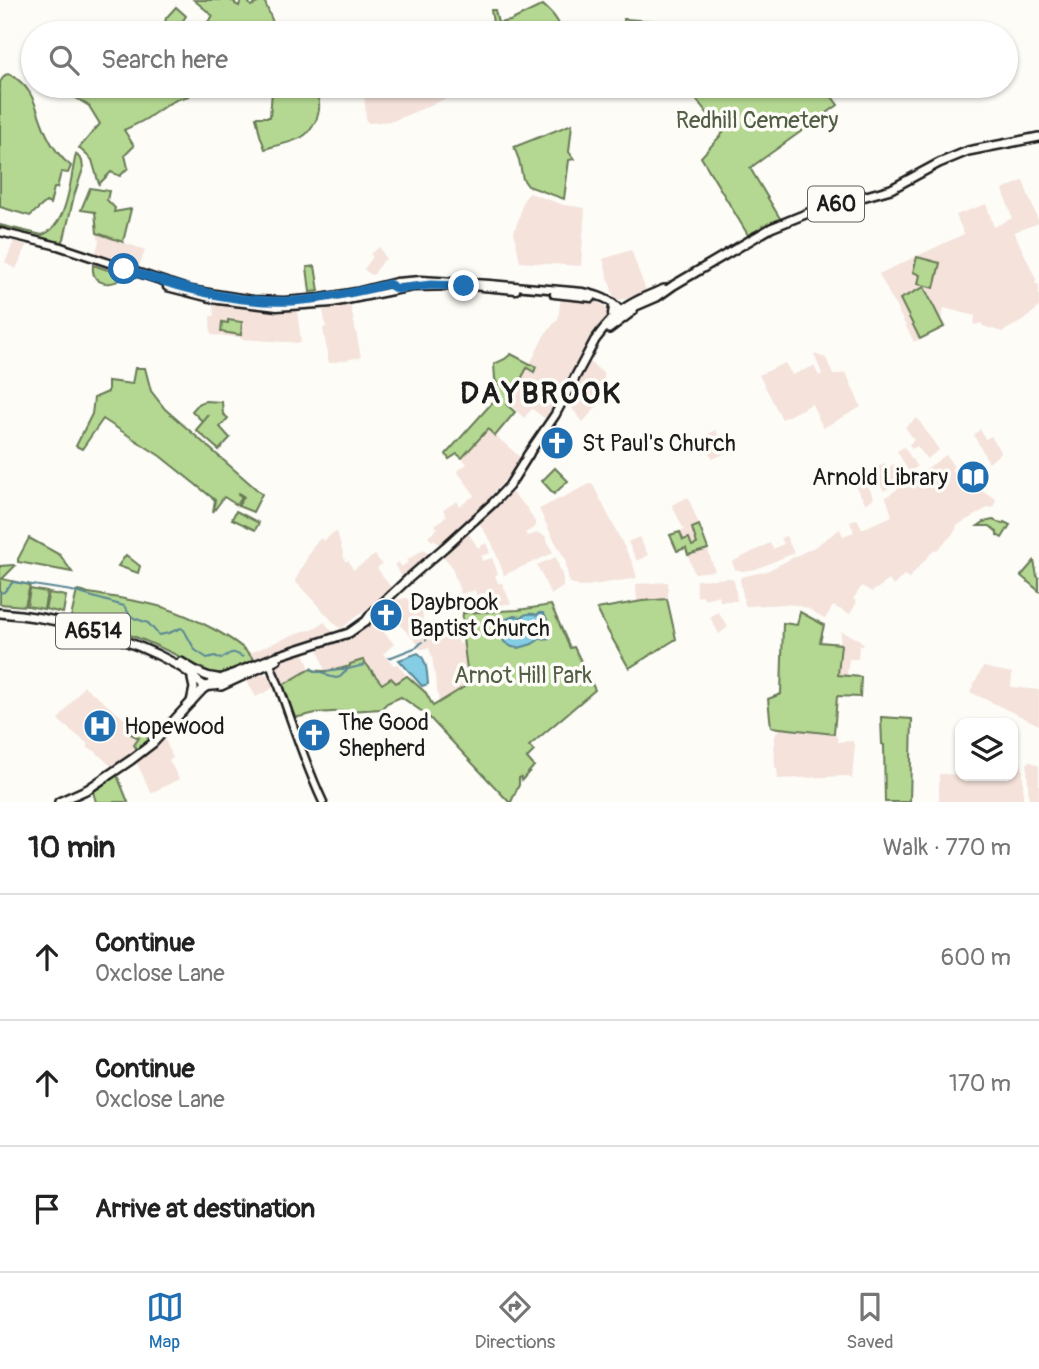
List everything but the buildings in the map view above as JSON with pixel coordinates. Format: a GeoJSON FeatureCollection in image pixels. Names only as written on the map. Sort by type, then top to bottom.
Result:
{"type":"FeatureCollection","features":[{"type":"Feature","properties":{"kind":"highway","name":"A60"},"geometry":{"type":"LineString","coordinates":[[589,351],[615,323],[762,232],[799,216],[891,189],[968,151],[1039,137]]}},
{"type":"Feature","properties":{"kind":"highway","name":"A60"},"geometry":{"type":"LineString","coordinates":[[223,681],[253,672],[281,656],[339,636],[371,614],[484,510],[529,454],[555,415],[589,351],[617,311],[674,285]]}},
{"type":"Feature","properties":{"kind":"highway","name":"A60"},"geometry":{"type":"LineString","coordinates":[[617,311],[645,303]]}},
{"type":"Feature","properties":{"kind":"highway"},"geometry":{"type":"LineString","coordinates":[[615,323],[617,311]]}},
{"type":"Feature","properties":{"kind":"highway","name":"A6514"},"geometry":{"type":"LineString","coordinates":[[0,610],[45,615],[78,624],[132,642],[197,674],[223,681]]}},
{"type":"Feature","properties":{"kind":"highway","name":"A60"},"geometry":{"type":"LineString","coordinates":[[209,687],[271,662]]}},
{"type":"Feature","properties":{"kind":"highway"},"geometry":{"type":"LineString","coordinates":[[192,702],[197,674]]}},
{"type":"Feature","properties":{"kind":"highway","name":"A6514"},"geometry":{"type":"LineString","coordinates":[[197,674],[203,686],[209,687]]}},
{"type":"Feature","properties":{"kind":"highway"},"geometry":{"type":"LineString","coordinates":[[59,802],[88,789],[131,760],[153,743],[209,687]]}},
{"type":"Feature","properties":{"kind":"main road"},"geometry":{"type":"LineString","coordinates":[[0,232],[64,250],[168,288],[205,298],[264,306],[449,285],[590,297],[617,311]]}},
{"type":"Feature","properties":{"kind":"main road"},"geometry":{"type":"LineString","coordinates":[[319,301],[389,284],[414,280],[446,280],[593,292],[628,304]]}},
{"type":"Feature","properties":{"kind":"main road"},"geometry":{"type":"LineString","coordinates":[[389,284],[397,289]]}},
{"type":"Feature","properties":{"kind":"main road"},"geometry":{"type":"LineString","coordinates":[[583,292],[615,303],[617,311]]}},
{"type":"Feature","properties":{"kind":"main road"},"geometry":{"type":"LineString","coordinates":[[271,662],[300,748],[323,802]]}},
{"type":"Feature","properties":{"kind":"main road"},"geometry":{"type":"LineString","coordinates":[[253,672],[268,671],[278,685]]}},
{"type":"Feature","properties":{"kind":"shaded area"},"geometry":{"type":"Polygon","coordinates":[[[364,98],[448,98],[393,121],[369,123],[366,121],[364,98]]]}},
{"type":"Feature","properties":{"kind":"shaded area"},"geometry":{"type":"Polygon","coordinates":[[[1023,181],[1039,223],[1014,232],[1036,279],[1035,283],[1039,285],[1039,307],[1024,320],[1002,332],[981,323],[974,325],[975,316],[944,308],[942,317],[946,327],[914,342],[879,274],[964,234],[956,215],[986,204],[994,227],[1012,218],[1003,189],[1023,181]]]}},
{"type":"Feature","properties":{"kind":"shaded area"},"geometry":{"type":"Polygon","coordinates":[[[529,193],[564,205],[585,208],[581,266],[520,262],[514,232],[523,201],[529,193]]]}},
{"type":"Feature","properties":{"kind":"shaded area"},"geometry":{"type":"Polygon","coordinates":[[[97,233],[145,250],[138,269],[95,256],[99,241],[97,233]]]}},
{"type":"Feature","properties":{"kind":"shaded area"},"geometry":{"type":"Polygon","coordinates":[[[14,241],[27,245],[16,269],[5,263],[14,241]]]}},
{"type":"Feature","properties":{"kind":"shaded area"},"geometry":{"type":"Polygon","coordinates":[[[380,247],[386,260],[376,273],[371,275],[364,269],[373,257],[370,254],[380,247]]]}},
{"type":"Feature","properties":{"kind":"shaded area"},"geometry":{"type":"Polygon","coordinates":[[[631,250],[646,291],[618,300],[614,298],[603,259],[631,250]]]}},
{"type":"Feature","properties":{"kind":"shaded area"},"geometry":{"type":"Polygon","coordinates":[[[561,297],[597,302],[609,309],[610,314],[584,352],[547,420],[532,409],[524,418],[509,403],[527,367],[536,367],[530,364],[545,334],[558,319],[561,297]]]}},
{"type":"Feature","properties":{"kind":"shaded area"},"geometry":{"type":"Polygon","coordinates":[[[213,302],[258,309],[297,310],[301,343],[211,335],[210,316],[214,316],[213,302]]]}},
{"type":"Feature","properties":{"kind":"shaded area"},"geometry":{"type":"Polygon","coordinates":[[[350,303],[361,357],[329,363],[323,310],[350,303]]]}},
{"type":"Feature","properties":{"kind":"shaded area"},"geometry":{"type":"Polygon","coordinates":[[[814,354],[826,358],[833,375],[846,373],[861,407],[823,428],[812,404],[782,419],[759,375],[785,363],[792,375],[814,366],[819,376],[822,374],[814,354]]]}},
{"type":"Feature","properties":{"kind":"shaded area"},"geometry":{"type":"Polygon","coordinates":[[[587,360],[603,373],[606,388],[600,403],[583,422],[566,401],[587,360]]]}},
{"type":"Feature","properties":{"kind":"shaded area"},"geometry":{"type":"Polygon","coordinates":[[[917,418],[939,450],[927,459],[917,446],[912,449],[909,444],[914,440],[905,427],[917,418]]]}},
{"type":"Feature","properties":{"kind":"shaded area"},"geometry":{"type":"Polygon","coordinates":[[[488,429],[521,458],[483,505],[441,547],[428,537],[438,528],[435,525],[447,516],[443,510],[457,501],[460,506],[475,495],[457,471],[467,464],[462,458],[488,429]]]}},
{"type":"Feature","properties":{"kind":"shaded area"},"geometry":{"type":"Polygon","coordinates":[[[980,429],[985,439],[991,436],[1001,452],[989,463],[974,435],[980,429]]]}},
{"type":"Feature","properties":{"kind":"shaded area"},"geometry":{"type":"Polygon","coordinates":[[[716,430],[726,453],[713,459],[701,438],[716,430]]]}},
{"type":"Feature","properties":{"kind":"shaded area"},"geometry":{"type":"Polygon","coordinates":[[[904,447],[917,467],[909,472],[897,451],[904,447]]]}},
{"type":"Feature","properties":{"kind":"shaded area"},"geometry":{"type":"Polygon","coordinates":[[[946,455],[954,467],[951,469],[975,495],[983,491],[996,499],[993,508],[989,507],[956,526],[951,536],[934,550],[909,578],[904,575],[893,586],[889,580],[872,592],[862,586],[853,599],[857,602],[850,614],[833,606],[825,619],[796,605],[745,605],[741,577],[767,571],[816,546],[840,529],[843,536],[854,532],[850,522],[855,519],[862,529],[892,516],[886,497],[946,455]]]}},
{"type":"Feature","properties":{"kind":"shaded area"},"geometry":{"type":"Polygon","coordinates":[[[885,463],[888,468],[894,464],[902,478],[884,491],[872,470],[885,463]]]}},
{"type":"Feature","properties":{"kind":"shaded area"},"geometry":{"type":"Polygon","coordinates":[[[865,480],[874,498],[866,504],[855,486],[865,480]]]}},
{"type":"Feature","properties":{"kind":"shaded area"},"geometry":{"type":"Polygon","coordinates":[[[592,483],[633,564],[637,578],[580,587],[569,582],[565,559],[539,509],[592,483]]]}},
{"type":"Feature","properties":{"kind":"shaded area"},"geometry":{"type":"Polygon","coordinates":[[[511,492],[527,508],[535,522],[535,527],[525,533],[528,536],[538,533],[545,536],[553,553],[504,575],[492,543],[479,523],[511,492]]]}},
{"type":"Feature","properties":{"kind":"shaded area"},"geometry":{"type":"Polygon","coordinates":[[[688,497],[715,571],[694,573],[686,548],[677,551],[670,535],[684,530],[672,505],[688,497]]]}},
{"type":"Feature","properties":{"kind":"shaded area"},"geometry":{"type":"Polygon","coordinates":[[[467,531],[478,548],[486,543],[490,553],[481,556],[482,561],[492,558],[498,574],[495,575],[498,583],[502,583],[511,604],[494,605],[492,602],[479,605],[475,590],[461,594],[451,565],[442,555],[467,531]]]}},
{"type":"Feature","properties":{"kind":"shaded area"},"geometry":{"type":"Polygon","coordinates":[[[337,532],[345,561],[349,561],[353,570],[375,555],[382,564],[377,568],[392,589],[342,628],[338,627],[295,581],[313,546],[321,538],[324,541],[337,532]]]}},
{"type":"Feature","properties":{"kind":"shaded area"},"geometry":{"type":"Polygon","coordinates":[[[786,536],[794,553],[756,569],[735,569],[732,562],[770,543],[773,549],[784,544],[781,538],[786,536]]]}},
{"type":"Feature","properties":{"kind":"shaded area"},"geometry":{"type":"Polygon","coordinates":[[[639,537],[648,555],[637,561],[628,542],[639,537]]]}},
{"type":"Feature","properties":{"kind":"shaded area"},"geometry":{"type":"Polygon","coordinates":[[[424,549],[430,557],[403,578],[394,565],[398,562],[402,567],[407,560],[424,549]]]}},
{"type":"Feature","properties":{"kind":"shaded area"},"geometry":{"type":"Polygon","coordinates":[[[556,557],[563,587],[551,595],[537,565],[556,557]]]}},
{"type":"Feature","properties":{"kind":"shaded area"},"geometry":{"type":"Polygon","coordinates":[[[696,580],[734,580],[737,601],[720,601],[719,595],[704,599],[703,595],[697,597],[696,580]]]}},
{"type":"Feature","properties":{"kind":"shaded area"},"geometry":{"type":"Polygon","coordinates":[[[668,582],[668,599],[637,602],[636,584],[668,582]]]}},
{"type":"Feature","properties":{"kind":"shaded area"},"geometry":{"type":"Polygon","coordinates":[[[407,598],[415,607],[416,599],[422,600],[425,634],[439,630],[440,638],[458,638],[459,644],[463,643],[469,684],[439,702],[429,648],[420,649],[392,617],[397,612],[390,604],[407,598]]]}},
{"type":"Feature","properties":{"kind":"shaded area"},"geometry":{"type":"Polygon","coordinates":[[[718,612],[728,627],[719,634],[710,617],[718,612]]]}},
{"type":"Feature","properties":{"kind":"shaded area"},"geometry":{"type":"Polygon","coordinates":[[[372,618],[394,644],[383,654],[407,676],[396,684],[382,684],[350,666],[325,671],[318,648],[352,635],[372,618]]]}},
{"type":"Feature","properties":{"kind":"shaded area"},"geometry":{"type":"Polygon","coordinates":[[[324,622],[333,632],[255,662],[250,653],[312,630],[324,622]]]}},
{"type":"Feature","properties":{"kind":"shaded area"},"geometry":{"type":"Polygon","coordinates":[[[841,631],[860,640],[864,646],[859,646],[858,659],[849,659],[847,676],[838,675],[841,631]]]}},
{"type":"Feature","properties":{"kind":"shaded area"},"geometry":{"type":"Polygon","coordinates":[[[304,653],[310,669],[283,685],[277,665],[304,653]]]}},
{"type":"Feature","properties":{"kind":"shaded area"},"geometry":{"type":"Polygon","coordinates":[[[983,667],[1012,673],[1011,687],[1039,690],[1039,725],[970,692],[983,667]]]}},
{"type":"Feature","properties":{"kind":"shaded area"},"geometry":{"type":"Polygon","coordinates":[[[260,673],[268,675],[275,687],[256,697],[246,679],[260,673]]]}},
{"type":"Feature","properties":{"kind":"shaded area","name":"Hopewood"},"geometry":{"type":"Polygon","coordinates":[[[84,686],[150,740],[113,768],[58,720],[84,686]]]}},
{"type":"Feature","properties":{"kind":"shaded area"},"geometry":{"type":"Polygon","coordinates":[[[779,728],[834,734],[838,742],[853,741],[852,779],[846,776],[778,779],[774,738],[779,728]]]}},
{"type":"Feature","properties":{"kind":"shaded area"},"geometry":{"type":"Polygon","coordinates":[[[164,737],[173,758],[169,760],[179,779],[151,793],[136,761],[164,737]]]}},
{"type":"Feature","properties":{"kind":"shaded area"},"geometry":{"type":"Polygon","coordinates":[[[1029,761],[1039,766],[1039,802],[1029,802],[1029,761]]]}},
{"type":"Feature","properties":{"kind":"shaded area"},"geometry":{"type":"Polygon","coordinates":[[[1018,762],[1023,769],[1023,802],[939,802],[939,774],[955,774],[955,781],[1018,781],[1018,762]]]}},
{"type":"Feature","properties":{"kind":"green space"},"geometry":{"type":"Polygon","coordinates":[[[194,0],[229,0],[239,6],[241,0],[247,0],[251,6],[264,0],[272,21],[209,21],[213,16],[194,0]]]}},
{"type":"Feature","properties":{"kind":"green space"},"geometry":{"type":"Polygon","coordinates":[[[543,5],[557,21],[510,21],[543,5]]]}},
{"type":"Feature","properties":{"kind":"green space"},"geometry":{"type":"Polygon","coordinates":[[[176,7],[186,16],[183,21],[165,21],[176,7]]]}},
{"type":"Feature","properties":{"kind":"green space"},"geometry":{"type":"Polygon","coordinates":[[[491,10],[495,10],[498,21],[493,21],[491,10]]]}},
{"type":"Feature","properties":{"kind":"green space"},"geometry":{"type":"Polygon","coordinates":[[[9,74],[21,83],[21,98],[33,98],[54,148],[71,166],[68,173],[61,172],[50,204],[46,202],[30,216],[0,207],[0,82],[9,74]]]}},
{"type":"Feature","properties":{"kind":"green space"},"geometry":{"type":"Polygon","coordinates":[[[76,98],[181,98],[124,130],[134,146],[125,155],[128,168],[120,176],[111,172],[99,184],[92,160],[79,148],[100,124],[89,106],[76,98]]]}},
{"type":"Feature","properties":{"kind":"green space"},"geometry":{"type":"Polygon","coordinates":[[[271,98],[318,98],[316,120],[308,133],[265,149],[256,117],[270,117],[271,98]]]}},
{"type":"Feature","properties":{"kind":"green space","name":"Redhill Cemetery"},"geometry":{"type":"Polygon","coordinates":[[[695,98],[833,98],[838,105],[750,168],[781,220],[762,226],[748,235],[701,157],[723,133],[695,98]]]}},
{"type":"Feature","properties":{"kind":"green space"},"geometry":{"type":"Polygon","coordinates":[[[572,124],[569,152],[574,159],[569,160],[564,199],[528,186],[523,179],[514,147],[572,124]]]}},
{"type":"Feature","properties":{"kind":"green space"},"geometry":{"type":"Polygon","coordinates":[[[76,154],[82,161],[83,169],[62,242],[0,227],[42,235],[51,230],[58,222],[67,200],[76,154]]]}},
{"type":"Feature","properties":{"kind":"green space"},"geometry":{"type":"Polygon","coordinates":[[[90,188],[109,191],[107,200],[115,208],[114,212],[131,209],[123,242],[97,233],[95,212],[81,210],[90,188]]]}},
{"type":"Feature","properties":{"kind":"green space"},"geometry":{"type":"Polygon","coordinates":[[[917,257],[940,263],[934,288],[918,284],[920,275],[913,272],[917,257]]]}},
{"type":"Feature","properties":{"kind":"green space"},"geometry":{"type":"Polygon","coordinates":[[[93,265],[120,274],[123,278],[113,283],[102,282],[95,277],[93,265]]]}},
{"type":"Feature","properties":{"kind":"green space"},"geometry":{"type":"Polygon","coordinates":[[[315,266],[319,291],[310,292],[307,267],[315,266]]]}},
{"type":"Feature","properties":{"kind":"green space"},"geometry":{"type":"Polygon","coordinates":[[[924,287],[944,327],[920,339],[900,299],[924,287]]]}},
{"type":"Feature","properties":{"kind":"green space"},"geometry":{"type":"Polygon","coordinates":[[[228,320],[242,322],[241,335],[221,332],[222,322],[228,323],[228,320]]]}},
{"type":"Feature","properties":{"kind":"green space"},"geometry":{"type":"Polygon","coordinates":[[[511,354],[536,367],[534,372],[527,368],[507,405],[515,412],[495,436],[488,429],[462,458],[457,454],[449,459],[446,454],[500,394],[495,389],[498,385],[494,364],[511,354]]]}},
{"type":"Feature","properties":{"kind":"green space"},"geometry":{"type":"Polygon","coordinates":[[[135,368],[145,368],[151,391],[165,409],[262,494],[253,512],[238,506],[244,497],[239,493],[242,497],[237,505],[224,497],[213,512],[215,500],[160,456],[103,419],[82,449],[76,446],[92,414],[94,398],[108,392],[108,381],[132,384],[135,368]]]}},
{"type":"Feature","properties":{"kind":"green space"},"geometry":{"type":"Polygon","coordinates":[[[205,401],[222,402],[223,414],[228,418],[220,427],[230,438],[219,450],[196,430],[208,416],[202,421],[192,411],[205,401]]]}},
{"type":"Feature","properties":{"kind":"green space"},"geometry":{"type":"Polygon","coordinates":[[[555,468],[568,481],[554,494],[542,481],[555,468]]]}},
{"type":"Feature","properties":{"kind":"green space"},"geometry":{"type":"Polygon","coordinates":[[[236,511],[259,523],[255,530],[232,519],[236,511]]]}},
{"type":"Feature","properties":{"kind":"green space"},"geometry":{"type":"Polygon","coordinates":[[[993,520],[1010,525],[1002,538],[990,526],[978,526],[993,520]]]}},
{"type":"Feature","properties":{"kind":"green space"},"geometry":{"type":"Polygon","coordinates":[[[699,525],[708,549],[688,555],[686,548],[677,551],[670,535],[680,532],[683,540],[689,538],[692,546],[697,544],[692,528],[699,525]]]}},
{"type":"Feature","properties":{"kind":"green space"},"geometry":{"type":"Polygon","coordinates":[[[29,538],[60,555],[72,572],[18,562],[29,538]]]}},
{"type":"Feature","properties":{"kind":"green space"},"geometry":{"type":"Polygon","coordinates":[[[126,555],[140,566],[138,573],[118,566],[126,555]]]}},
{"type":"Feature","properties":{"kind":"green space"},"geometry":{"type":"Polygon","coordinates":[[[1034,561],[1039,578],[1039,591],[1021,576],[1034,561]]]}},
{"type":"Feature","properties":{"kind":"green space"},"geometry":{"type":"Polygon","coordinates":[[[0,566],[15,566],[2,579],[30,585],[25,606],[0,604],[0,566]]]}},
{"type":"Feature","properties":{"kind":"green space"},"geometry":{"type":"Polygon","coordinates":[[[30,589],[47,592],[44,609],[27,606],[30,589]]]}},
{"type":"Feature","properties":{"kind":"green space"},"geometry":{"type":"Polygon","coordinates":[[[77,591],[172,610],[227,637],[254,661],[225,673],[212,674],[144,640],[71,617],[77,591]]]}},
{"type":"Feature","properties":{"kind":"green space"},"geometry":{"type":"Polygon","coordinates":[[[49,593],[66,596],[63,613],[45,609],[49,593]]]}},
{"type":"Feature","properties":{"kind":"green space"},"geometry":{"type":"Polygon","coordinates":[[[667,599],[676,639],[629,668],[597,609],[667,599]]]}},
{"type":"Feature","properties":{"kind":"green space","name":"Arnot Hill Park"},"geometry":{"type":"Polygon","coordinates":[[[551,605],[570,648],[574,647],[595,690],[529,746],[534,751],[527,758],[534,766],[522,780],[519,778],[519,785],[511,802],[427,715],[401,697],[381,709],[316,713],[294,718],[283,685],[310,669],[330,670],[363,660],[382,684],[391,678],[396,683],[407,676],[426,693],[433,706],[469,684],[461,623],[463,613],[551,605]]]}},
{"type":"Feature","properties":{"kind":"green space"},"geometry":{"type":"Polygon","coordinates":[[[800,612],[824,625],[820,642],[841,644],[838,675],[861,677],[860,697],[837,696],[834,734],[771,727],[768,699],[781,694],[783,623],[797,625],[800,612]]]}},
{"type":"Feature","properties":{"kind":"green space"},"geometry":{"type":"Polygon","coordinates":[[[127,717],[150,740],[138,751],[134,745],[139,738],[129,733],[128,728],[131,726],[125,720],[127,717]]]}},
{"type":"Feature","properties":{"kind":"green space"},"geometry":{"type":"Polygon","coordinates":[[[881,717],[912,719],[910,802],[885,802],[881,717]]]}},
{"type":"Feature","properties":{"kind":"green space"},"geometry":{"type":"Polygon","coordinates":[[[117,775],[128,802],[96,802],[93,792],[117,775]]]}},
{"type":"Feature","properties":{"kind":"water"},"geometry":{"type":"Polygon","coordinates":[[[543,613],[547,619],[549,638],[519,648],[504,642],[501,628],[504,620],[543,613]]]}},
{"type":"Feature","properties":{"kind":"water"},"geometry":{"type":"Polygon","coordinates":[[[418,653],[427,671],[428,684],[422,686],[399,660],[418,653]]]}},
{"type":"Feature","properties":{"kind":"waterway"},"geometry":{"type":"LineString","coordinates":[[0,593],[13,582],[72,591],[124,606],[130,615],[148,623],[159,635],[181,628],[195,650],[207,658],[215,656],[221,659],[232,653],[243,657]]}},
{"type":"Feature","properties":{"kind":"waterway"},"geometry":{"type":"LineString","coordinates":[[426,640],[430,636]]}},
{"type":"Feature","properties":{"kind":"waterway"},"geometry":{"type":"LineString","coordinates":[[389,658],[417,647],[422,642]]}},
{"type":"Feature","properties":{"kind":"waterway"},"geometry":{"type":"LineString","coordinates":[[311,668],[336,678],[348,669],[364,665]]}},
{"type":"Feature","properties":{"kind":"waterway"},"geometry":{"type":"LineString","coordinates":[[325,672],[347,669]]}},
{"type":"Feature","properties":{"kind":"place","name":"St Paul's Church"},"geometry":{"type":"Point","coordinates":[557,443]}},
{"type":"Feature","properties":{"kind":"place","name":"Arnold Library"},"geometry":{"type":"Point","coordinates":[973,477]}},
{"type":"Feature","properties":{"kind":"place","name":"Daybrook Baptist Church"},"geometry":{"type":"Point","coordinates":[386,615]}},
{"type":"Feature","properties":{"kind":"place","name":"Hopewood"},"geometry":{"type":"Point","coordinates":[100,726]}},
{"type":"Feature","properties":{"kind":"place","name":"The Good Shepherd"},"geometry":{"type":"Point","coordinates":[314,735]}},
{"type":"Feature","properties":{"kind":"district","name":"DAYBROOK"},"geometry":{"type":"Point","coordinates":[541,393]}},
{"type":"Feature","properties":{"kind":"route"},"geometry":{"type":"LineString","coordinates":[[124,269],[190,290],[262,301],[321,298],[389,284],[397,289],[431,285],[464,286]]}}]}
